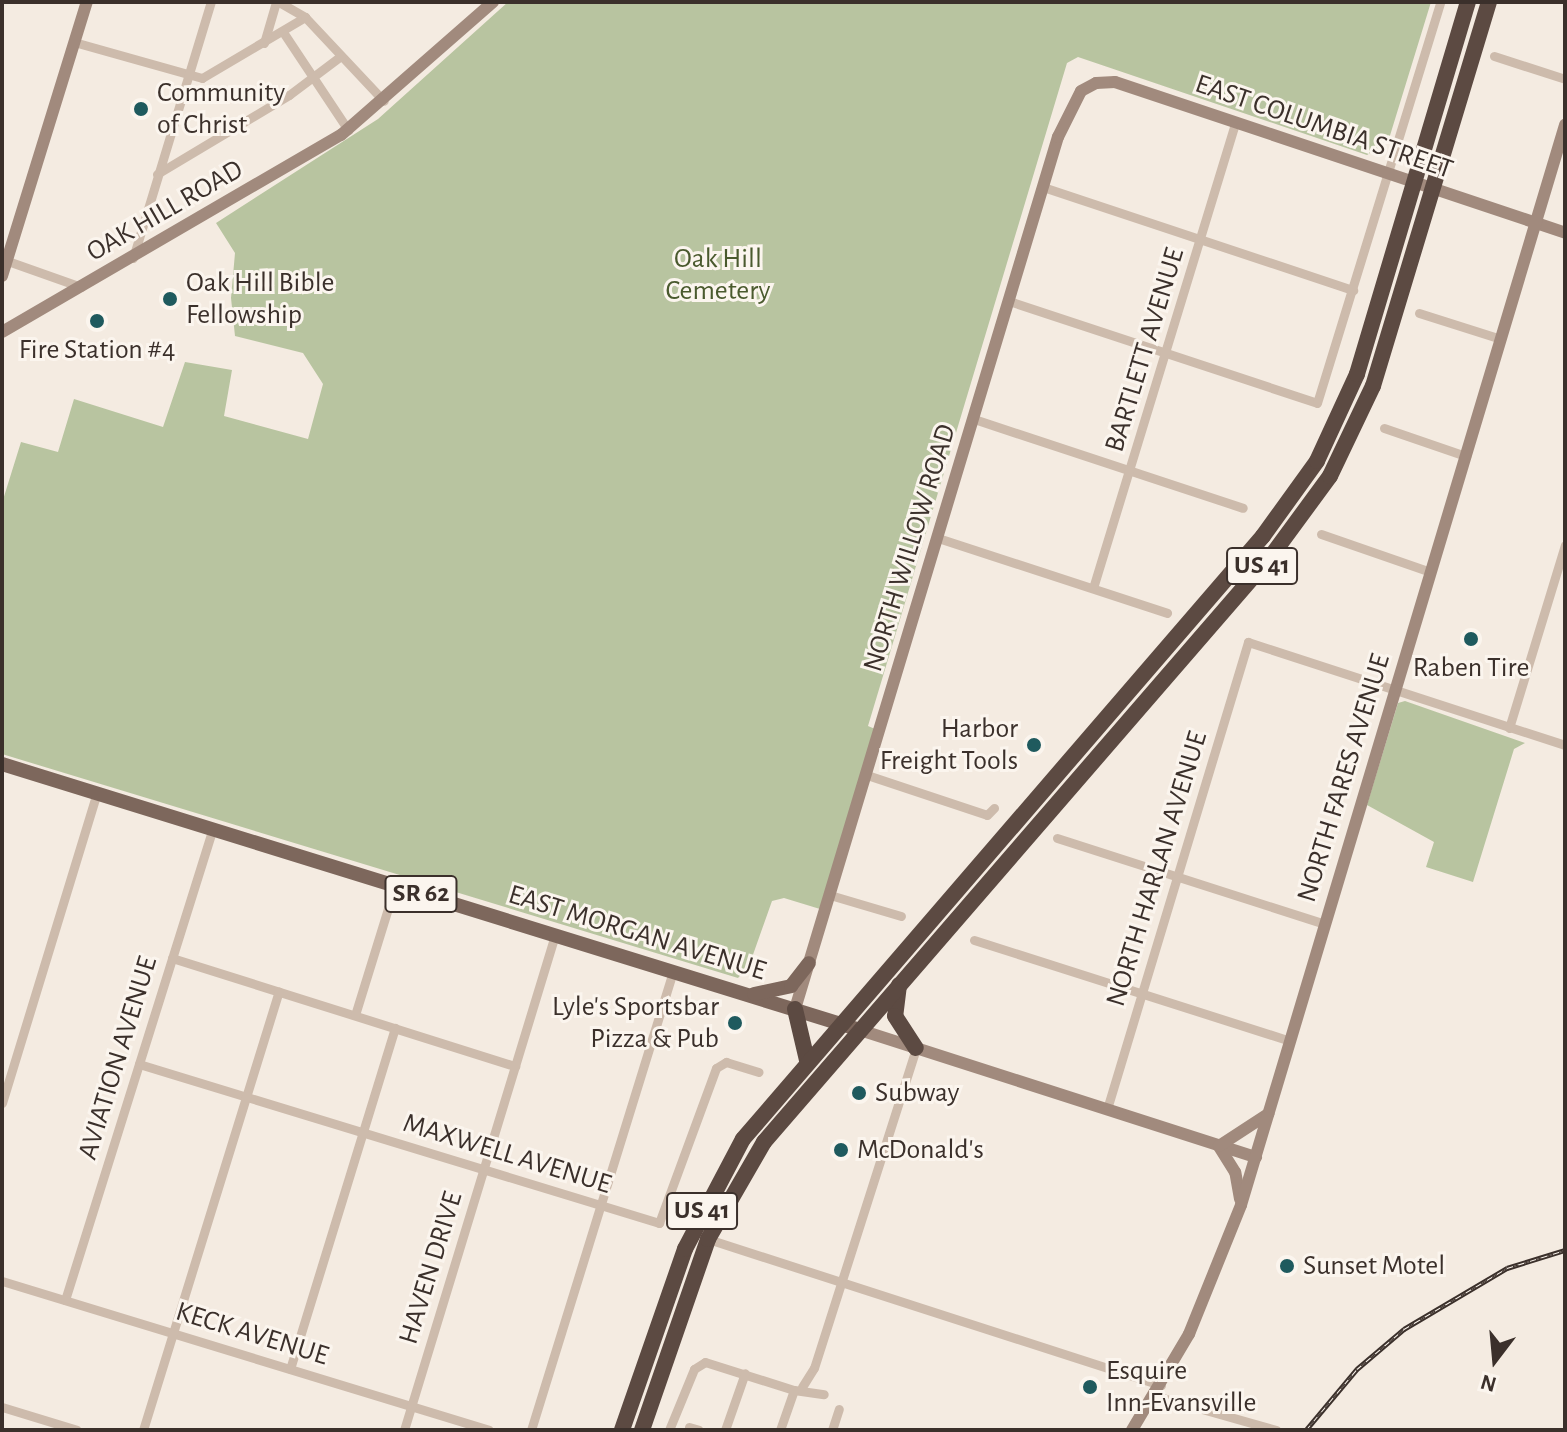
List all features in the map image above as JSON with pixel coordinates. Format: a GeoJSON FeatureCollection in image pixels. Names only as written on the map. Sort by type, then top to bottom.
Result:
{"type":"FeatureCollection","features":[{"type":"Feature","properties":{"kind":"highway","name":"US 41"},"geometry":{"type":"LineString","coordinates":[[622,1430],[679,1263],[704,1206],[743,1139],[807,1060],[1298,491],[1357,374],[1468,2]]}},
{"type":"Feature","properties":{"kind":"highway","name":"US 41"},"geometry":{"type":"LineString","coordinates":[[642,1430],[708,1239],[764,1142],[1312,504],[1366,405],[1489,2]]}},
{"type":"Feature","properties":{"kind":"highway"},"geometry":{"type":"LineString","coordinates":[[899,984],[895,1016],[916,1048]]}},
{"type":"Feature","properties":{"kind":"highway"},"geometry":{"type":"LineString","coordinates":[[795,1009],[807,1060]]}},
{"type":"Feature","properties":{"kind":"main road","name":"EAST MORGAN AVENUE"},"geometry":{"type":"LineString","coordinates":[[2,764],[860,1030]]}},
{"type":"Feature","properties":{"kind":"main road"},"geometry":{"type":"LineString","coordinates":[[751,995],[791,986],[809,963]]}},
{"type":"Feature","properties":{"kind":"street"},"geometry":{"type":"LineString","coordinates":[[2,276],[4,260],[87,2]]}},
{"type":"Feature","properties":{"kind":"street"},"geometry":{"type":"LineString","coordinates":[[133,258],[211,2]]}},
{"type":"Feature","properties":{"kind":"street"},"geometry":{"type":"LineString","coordinates":[[264,43],[278,2],[305,17],[384,101]]}},
{"type":"Feature","properties":{"kind":"street"},"geometry":{"type":"LineString","coordinates":[[1009,301],[1306,402],[1319,401],[1440,2]]}},
{"type":"Feature","properties":{"kind":"street","name":"OAK HILL ROAD"},"geometry":{"type":"LineString","coordinates":[[2,332],[348,130],[384,101],[489,3]]}},
{"type":"Feature","properties":{"kind":"street"},"geometry":{"type":"LineString","coordinates":[[74,42],[205,78],[305,17]]}},
{"type":"Feature","properties":{"kind":"street"},"geometry":{"type":"LineString","coordinates":[[283,32],[348,130]]}},
{"type":"Feature","properties":{"kind":"street"},"geometry":{"type":"LineString","coordinates":[[157,174],[314,79],[341,56]]}},
{"type":"Feature","properties":{"kind":"street"},"geometry":{"type":"LineString","coordinates":[[1494,56],[1565,79]]}},
{"type":"Feature","properties":{"kind":"street","name":"EAST COLUMBIA STREET"},"geometry":{"type":"LineString","coordinates":[[1073,102],[1090,85],[1115,82],[1565,233]]}},
{"type":"Feature","properties":{"kind":"street","name":"NORTH WILLOW ROAD"},"geometry":{"type":"LineString","coordinates":[[795,1009],[1043,187],[1073,102]]}},
{"type":"Feature","properties":{"kind":"street","name":"BARTLETT AVENUE"},"geometry":{"type":"LineString","coordinates":[[1093,588],[1167,356],[1235,123]]}},
{"type":"Feature","properties":{"kind":"street","name":"NORTH FARES AVENUE"},"geometry":{"type":"LineString","coordinates":[[1132,1430],[1159,1390],[1210,1288],[1241,1205],[1565,125]]}},
{"type":"Feature","properties":{"kind":"street"},"geometry":{"type":"LineString","coordinates":[[1043,187],[1353,290]]}},
{"type":"Feature","properties":{"kind":"street"},"geometry":{"type":"LineString","coordinates":[[4,260],[81,287]]}},
{"type":"Feature","properties":{"kind":"street"},"geometry":{"type":"LineString","coordinates":[[1419,313],[1501,339]]}},
{"type":"Feature","properties":{"kind":"street"},"geometry":{"type":"LineString","coordinates":[[974,419],[1243,508]]}},
{"type":"Feature","properties":{"kind":"street"},"geometry":{"type":"LineString","coordinates":[[1384,428],[1466,456]]}},
{"type":"Feature","properties":{"kind":"street"},"geometry":{"type":"LineString","coordinates":[[1321,534],[1431,572]]}},
{"type":"Feature","properties":{"kind":"street"},"geometry":{"type":"LineString","coordinates":[[938,538],[1167,613]]}},
{"type":"Feature","properties":{"kind":"street"},"geometry":{"type":"LineString","coordinates":[[1509,728],[1565,545]]}},
{"type":"Feature","properties":{"kind":"street","name":"NORTH HARLAN AVENUE"},"geometry":{"type":"LineString","coordinates":[[1107,1109],[1248,642],[1396,689]]}},
{"type":"Feature","properties":{"kind":"street"},"geometry":{"type":"LineString","coordinates":[[1396,689],[1565,745]]}},
{"type":"Feature","properties":{"kind":"street"},"geometry":{"type":"LineString","coordinates":[[867,775],[990,812]]}},
{"type":"Feature","properties":{"kind":"street"},"geometry":{"type":"LineString","coordinates":[[2,1103],[97,793]]}},
{"type":"Feature","properties":{"kind":"street","name":"AVIATION AVENUE"},"geometry":{"type":"LineString","coordinates":[[65,1300],[213,829]]}},
{"type":"Feature","properties":{"kind":"street"},"geometry":{"type":"LineString","coordinates":[[1057,838],[1325,924]]}},
{"type":"Feature","properties":{"kind":"street"},"geometry":{"type":"LineString","coordinates":[[355,1015],[395,886]]}},
{"type":"Feature","properties":{"kind":"street"},"geometry":{"type":"LineString","coordinates":[[830,895],[901,916]]}},
{"type":"Feature","properties":{"kind":"street","name":"HAVEN DRIVE"},"geometry":{"type":"LineString","coordinates":[[404,1430],[555,935]]}},
{"type":"Feature","properties":{"kind":"street"},"geometry":{"type":"LineString","coordinates":[[974,940],[1290,1041]]}},
{"type":"Feature","properties":{"kind":"street"},"geometry":{"type":"LineString","coordinates":[[172,958],[515,1066]]}},
{"type":"Feature","properties":{"kind":"street"},"geometry":{"type":"LineString","coordinates":[[531,1430],[673,971]]}},
{"type":"Feature","properties":{"kind":"street"},"geometry":{"type":"LineString","coordinates":[[143,1430],[279,992]]}},
{"type":"Feature","properties":{"kind":"street"},"geometry":{"type":"LineString","coordinates":[[290,1369],[395,1028]]}},
{"type":"Feature","properties":{"kind":"street","name":"EAST MORGAN AVENUE"},"geometry":{"type":"LineString","coordinates":[[860,1030],[1256,1157]]}},
{"type":"Feature","properties":{"kind":"street"},"geometry":{"type":"LineString","coordinates":[[780,1430],[798,1389],[814,1368],[916,1048]]}},
{"type":"Feature","properties":{"kind":"street","name":"MAXWELL AVENUE"},"geometry":{"type":"LineString","coordinates":[[139,1064],[659,1223],[716,1068],[726,1062],[759,1072]]}},
{"type":"Feature","properties":{"kind":"street"},"geometry":{"type":"LineString","coordinates":[[1241,1205],[1235,1172],[1219,1146],[1268,1114]]}},
{"type":"Feature","properties":{"kind":"street"},"geometry":{"type":"LineString","coordinates":[[708,1239],[1276,1430]]}},
{"type":"Feature","properties":{"kind":"street","name":"KECK AVENUE"},"geometry":{"type":"LineString","coordinates":[[2,1281],[489,1430]]}},
{"type":"Feature","properties":{"kind":"street"},"geometry":{"type":"LineString","coordinates":[[669,1430],[701,1364],[824,1394]]}},
{"type":"Feature","properties":{"kind":"street"},"geometry":{"type":"LineString","coordinates":[[725,1430],[745,1373]]}},
{"type":"Feature","properties":{"kind":"street"},"geometry":{"type":"LineString","coordinates":[[2,1407],[77,1430]]}},
{"type":"Feature","properties":{"kind":"street"},"geometry":{"type":"LineString","coordinates":[[832,1430],[839,1409]]}},
{"type":"Feature","properties":{"kind":"green space","name":"Oak Hill Cemetery"},"geometry":{"type":"Polygon","coordinates":[[[508,2],[1431,2],[1388,142],[1367,155],[1078,57],[1067,63],[868,726],[875,729],[820,909],[784,898],[772,901],[749,966],[738,978],[2,754],[2,503],[21,442],[58,452],[74,399],[163,427],[185,362],[232,370],[224,416],[308,439],[323,384],[303,353],[235,336],[231,298],[235,253],[216,223],[378,119],[508,2]]]}},
{"type":"Feature","properties":{"kind":"green space"},"geometry":{"type":"Polygon","coordinates":[[[1405,701],[1525,743],[1514,749],[1473,882],[1426,867],[1434,842],[1367,805],[1398,703],[1405,701]]]}},
{"type":"Feature","properties":{"kind":"railway"},"geometry":{"type":"LineString","coordinates":[[1306,1430],[1357,1369],[1404,1329],[1507,1268],[1565,1250]]}},
{"type":"Feature","properties":{"kind":"place","name":"Community of Christ"},"geometry":{"type":"Point","coordinates":[141,109]}},
{"type":"Feature","properties":{"kind":"place","name":"Oak Hill Bible Fellowship"},"geometry":{"type":"Point","coordinates":[170,299]}},
{"type":"Feature","properties":{"kind":"place","name":"Fire Station #4"},"geometry":{"type":"Point","coordinates":[97,321]}},
{"type":"Feature","properties":{"kind":"place","name":"Raben Tire"},"geometry":{"type":"Point","coordinates":[1471,639]}},
{"type":"Feature","properties":{"kind":"place","name":"Harbor Freight Tools"},"geometry":{"type":"Point","coordinates":[1034,745]}},
{"type":"Feature","properties":{"kind":"place","name":"Lyle's Sportsbar Pizza & Pub"},"geometry":{"type":"Point","coordinates":[735,1023]}},
{"type":"Feature","properties":{"kind":"place","name":"Subway"},"geometry":{"type":"Point","coordinates":[859,1093]}},
{"type":"Feature","properties":{"kind":"place","name":"McDonald's"},"geometry":{"type":"Point","coordinates":[841,1150]}},
{"type":"Feature","properties":{"kind":"place","name":"Sunset Motel"},"geometry":{"type":"Point","coordinates":[1287,1266]}},
{"type":"Feature","properties":{"kind":"place","name":"Esquire Inn-Evansville"},"geometry":{"type":"Point","coordinates":[1090,1387]}}]}
